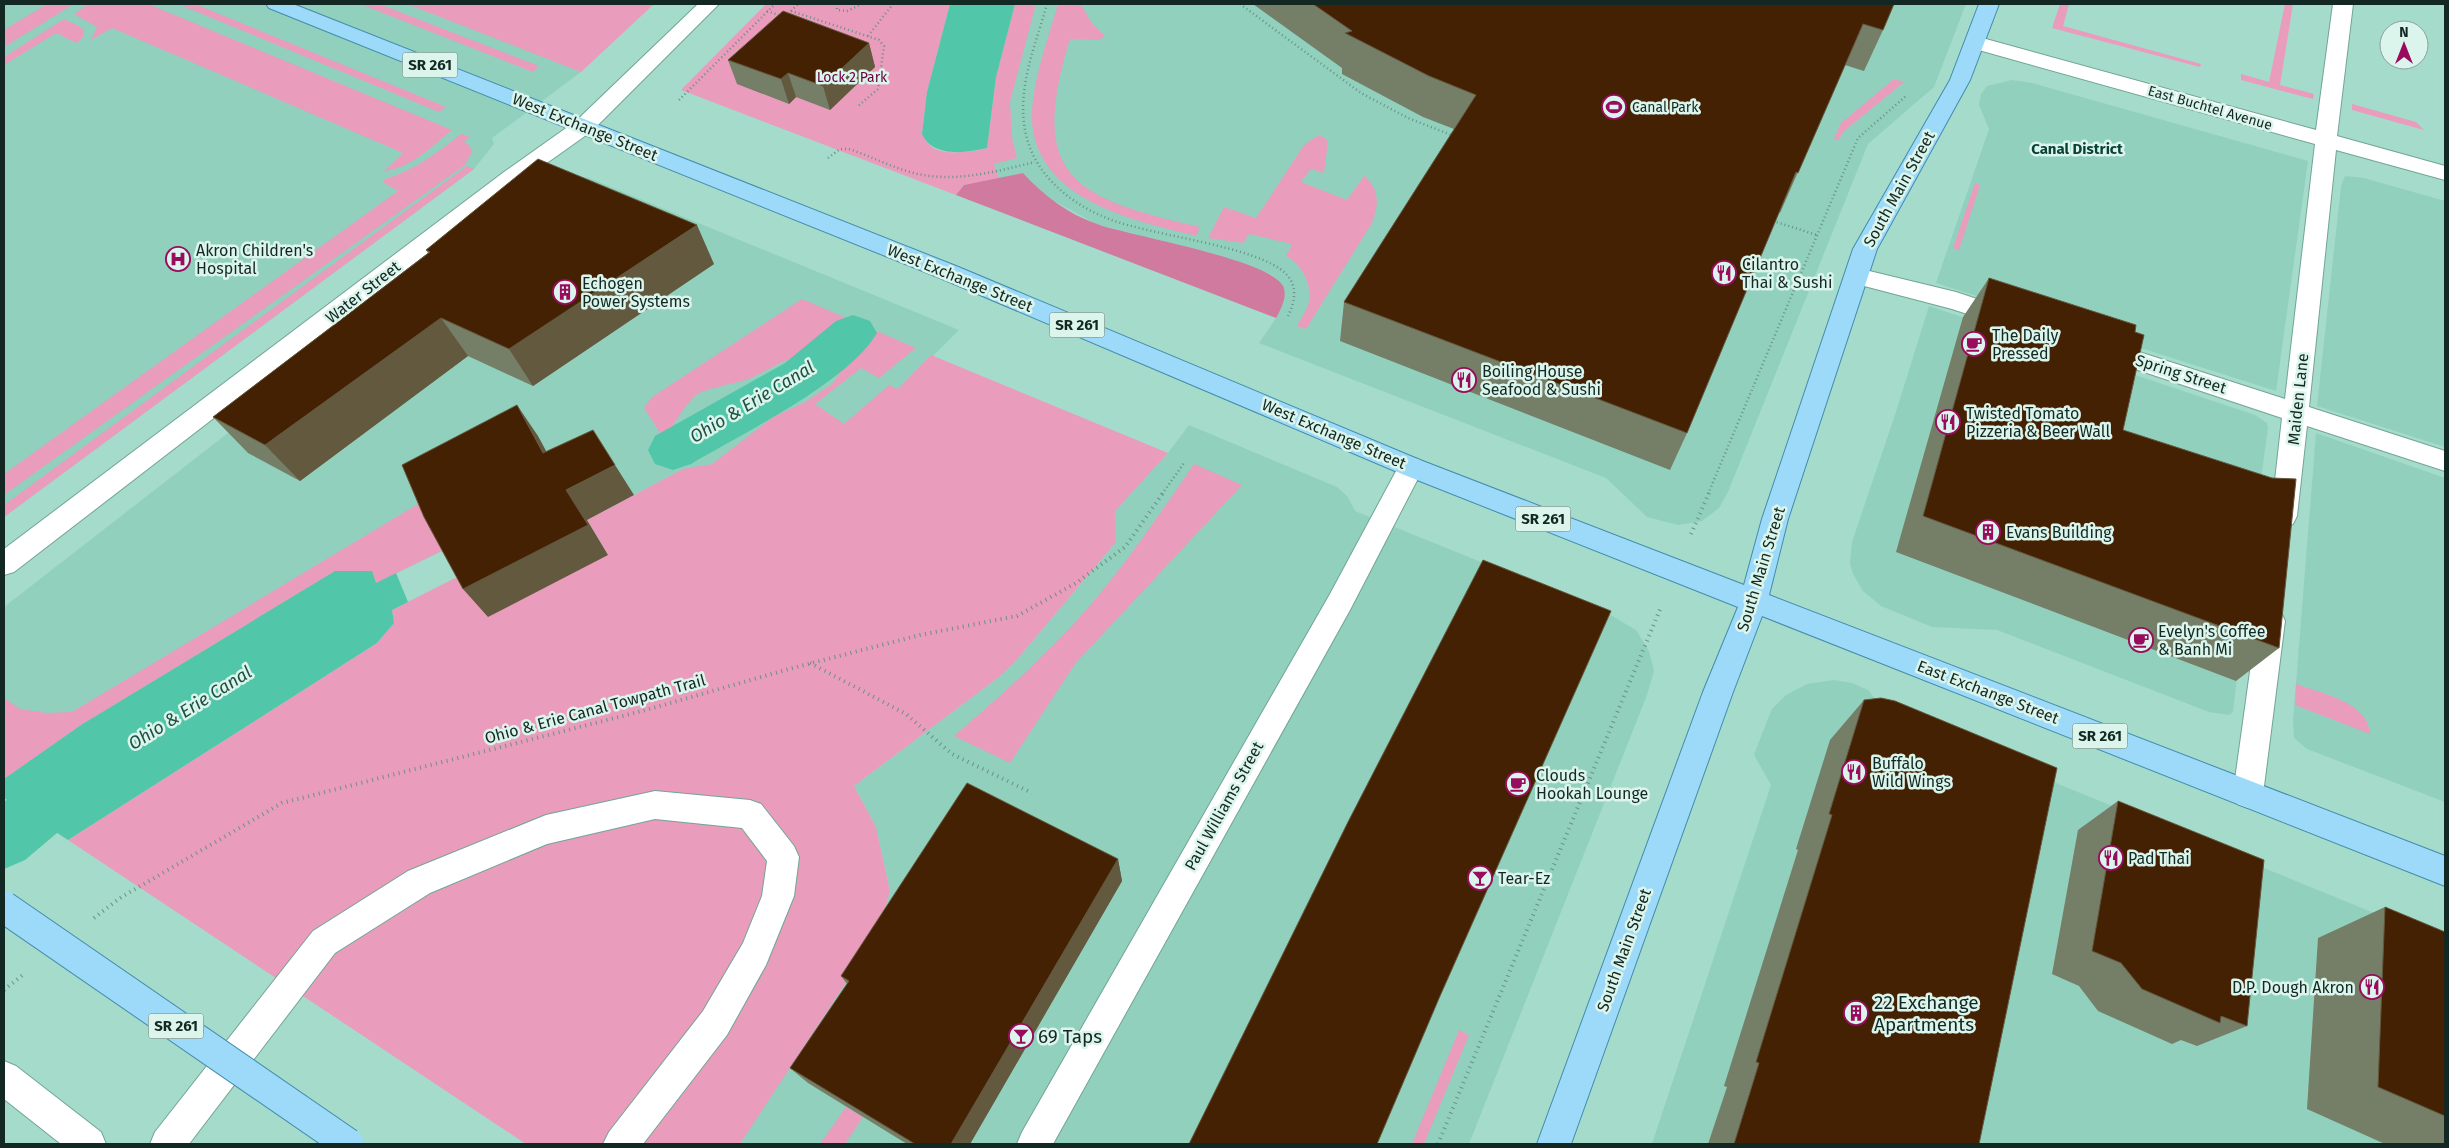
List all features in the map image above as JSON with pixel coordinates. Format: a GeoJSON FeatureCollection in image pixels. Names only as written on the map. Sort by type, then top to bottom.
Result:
{"type":"FeatureCollection","features":[{"type":"Feature","properties":{"kind":"main road","name":"West Exchange Street"},"geometry":{"type":"LineString","coordinates":[[276,4],[948,272],[1411,467],[1754,601]]}},
{"type":"Feature","properties":{"kind":"main road","name":"South Main Street"},"geometry":{"type":"LineString","coordinates":[[1554,1144],[1718,692],[1754,601],[1775,519],[1865,249],[1960,80],[1989,4]]}},
{"type":"Feature","properties":{"kind":"main road","name":"East Exchange Street"},"geometry":{"type":"LineString","coordinates":[[1754,601],[2445,871]]}},
{"type":"Feature","properties":{"kind":"main road","name":"SR 261"},"geometry":{"type":"LineString","coordinates":[[4,907],[348,1144]]}},
{"type":"Feature","properties":{"kind":"street","name":"Water Street"},"geometry":{"type":"LineString","coordinates":[[4,564],[512,177],[584,126],[709,4]]}},
{"type":"Feature","properties":{"kind":"street","name":"Maiden Lane"},"geometry":{"type":"LineString","coordinates":[[2281,539],[2343,4]]}},
{"type":"Feature","properties":{"kind":"street","name":"East Buchtel Avenue"},"geometry":{"type":"LineString","coordinates":[[1975,42],[2445,173]]}},
{"type":"Feature","properties":{"kind":"street"},"geometry":{"type":"LineString","coordinates":[[1857,276],[1956,301],[2030,325]]}},
{"type":"Feature","properties":{"kind":"street","name":"Spring Street"},"geometry":{"type":"LineString","coordinates":[[2084,343],[2445,461]]}},
{"type":"Feature","properties":{"kind":"street","name":"Paul Williams Street"},"geometry":{"type":"LineString","coordinates":[[1034,1144],[1340,602],[1411,467]]}},
{"type":"Feature","properties":{"kind":"street"},"geometry":{"type":"LineString","coordinates":[[2248,794],[2274,599]]}},
{"type":"Feature","properties":{"kind":"street"},"geometry":{"type":"LineString","coordinates":[[167,1144],[324,942],[419,882],[546,830],[655,804],[750,814],[783,857],[778,896],[755,954],[715,1023],[621,1144]]}},
{"type":"Feature","properties":{"kind":"street"},"geometry":{"type":"LineString","coordinates":[[4,1078],[89,1144]]}},
{"type":"Feature","properties":{"kind":"path"},"geometry":{"type":"LineString","coordinates":[[679,100],[774,4]]}},
{"type":"Feature","properties":{"kind":"path"},"geometry":{"type":"LineString","coordinates":[[767,11],[785,17],[798,4]]}},
{"type":"Feature","properties":{"kind":"path"},"geometry":{"type":"LineString","coordinates":[[837,4],[838,10],[841,12],[847,12],[862,4]]}},
{"type":"Feature","properties":{"kind":"path"},"geometry":{"type":"LineString","coordinates":[[868,36],[893,4]]}},
{"type":"Feature","properties":{"kind":"path"},"geometry":{"type":"LineString","coordinates":[[1047,4],[1023,92],[1021,106],[1028,146],[1035,162],[1060,191],[1096,214],[1126,224],[1237,252],[1280,268],[1294,285],[1294,306],[1288,316]]}},
{"type":"Feature","properties":{"kind":"path"},"geometry":{"type":"LineString","coordinates":[[1240,4],[1361,92],[1408,118],[1461,138]]}},
{"type":"Feature","properties":{"kind":"path"},"geometry":{"type":"LineString","coordinates":[[791,11],[879,40],[884,46],[878,89],[857,107]]}},
{"type":"Feature","properties":{"kind":"path"},"geometry":{"type":"LineString","coordinates":[[1706,496],[1858,138],[1907,96]]}},
{"type":"Feature","properties":{"kind":"path"},"geometry":{"type":"LineString","coordinates":[[828,158],[840,149],[849,149],[917,174],[946,178],[970,178],[1035,162]]}},
{"type":"Feature","properties":{"kind":"path"},"geometry":{"type":"LineString","coordinates":[[1768,219],[1817,235]]}},
{"type":"Feature","properties":{"kind":"path","name":"Ohio & Erie Canal Towpath Trail"},"geometry":{"type":"LineString","coordinates":[[89,922],[120,898],[282,803],[646,710],[810,663],[920,635],[1017,616],[1076,583],[1125,547],[1184,463]]}},
{"type":"Feature","properties":{"kind":"path"},"geometry":{"type":"LineString","coordinates":[[1438,1144],[1676,570]]}},
{"type":"Feature","properties":{"kind":"path"},"geometry":{"type":"LineString","coordinates":[[810,663],[906,714],[952,754],[1032,793]]}},
{"type":"Feature","properties":{"kind":"path"},"geometry":{"type":"LineString","coordinates":[[4,990],[27,972]]}},
{"type":"Feature","properties":{"kind":"shaded area","name":"Akron Children's Hospital"},"geometry":{"type":"Polygon","coordinates":[[[4,4],[653,4],[581,72],[492,138],[494,144],[474,169],[4,517],[4,4]]]}},
{"type":"Feature","properties":{"kind":"shaded area"},"geometry":{"type":"Polygon","coordinates":[[[1015,4],[1966,4],[1934,87],[1868,144],[1728,492],[1719,508],[1702,521],[1678,525],[1647,517],[1606,478],[1259,343],[1276,318],[1285,293],[1278,280],[1272,275],[1214,254],[1096,224],[1047,197],[1023,173],[999,178],[993,164],[996,77],[1015,4]]]}},
{"type":"Feature","properties":{"kind":"shaded area"},"geometry":{"type":"Polygon","coordinates":[[[2012,80],[2032,83],[2308,161],[2276,391],[1936,283],[1989,129],[1979,105],[1981,94],[1987,86],[2012,80]]]}},
{"type":"Feature","properties":{"kind":"shaded area"},"geometry":{"type":"Polygon","coordinates":[[[1023,173],[1057,203],[1086,220],[1227,258],[1272,276],[1283,286],[1285,294],[1280,311],[1276,318],[956,195],[964,185],[1023,173]]]}},
{"type":"Feature","properties":{"kind":"shaded area"},"geometry":{"type":"Polygon","coordinates":[[[578,176],[589,178],[959,330],[794,495],[683,469],[587,520],[608,555],[488,617],[450,547],[376,583],[335,571],[81,725],[4,779],[4,607],[412,290],[578,176]]]}},
{"type":"Feature","properties":{"kind":"shaded area"},"geometry":{"type":"Polygon","coordinates":[[[2345,176],[2364,178],[2445,201],[2445,447],[2317,406],[2341,186],[2345,176]]]}},
{"type":"Feature","properties":{"kind":"shaded area"},"geometry":{"type":"Polygon","coordinates":[[[1929,306],[2255,415],[2267,423],[2268,428],[2233,712],[2229,715],[2209,712],[1997,630],[1932,627],[1881,606],[1863,591],[1853,574],[1850,564],[1852,542],[1929,306]]]}},
{"type":"Feature","properties":{"kind":"shaded area"},"geometry":{"type":"Polygon","coordinates":[[[1189,425],[1337,487],[1348,497],[1355,511],[1607,613],[1636,630],[1649,651],[1654,671],[1647,695],[1469,1144],[740,1144],[882,919],[890,891],[876,827],[854,786],[999,677],[1014,663],[1116,542],[1114,511],[1168,453],[1189,425]]]}},
{"type":"Feature","properties":{"kind":"shaded area"},"geometry":{"type":"Polygon","coordinates":[[[2316,433],[2445,478],[2445,802],[2307,749],[2294,738],[2293,721],[2316,433]]]}},
{"type":"Feature","properties":{"kind":"shaded area"},"geometry":{"type":"Polygon","coordinates":[[[1834,680],[1852,683],[1868,690],[1887,714],[2445,942],[2445,1144],[1652,1144],[1771,785],[1754,755],[1767,721],[1772,709],[1786,695],[1807,684],[1834,680]]]}},
{"type":"Feature","properties":{"kind":"green space"},"geometry":{"type":"Polygon","coordinates":[[[47,4],[74,4],[4,47],[4,30],[47,4]]]}},
{"type":"Feature","properties":{"kind":"green space"},"geometry":{"type":"Polygon","coordinates":[[[88,4],[148,4],[452,130],[429,150],[412,161],[403,166],[384,171],[403,153],[112,28],[91,40],[97,27],[74,14],[88,4]]]}},
{"type":"Feature","properties":{"kind":"green space"},"geometry":{"type":"Polygon","coordinates":[[[178,4],[195,4],[446,107],[439,112],[178,4]]]}},
{"type":"Feature","properties":{"kind":"green space"},"geometry":{"type":"Polygon","coordinates":[[[360,4],[379,4],[539,66],[533,72],[360,4]]]}},
{"type":"Feature","properties":{"kind":"green space"},"geometry":{"type":"Polygon","coordinates":[[[407,4],[654,4],[581,72],[407,4]]]}},
{"type":"Feature","properties":{"kind":"green space","name":"Lock 2 Park"},"geometry":{"type":"Polygon","coordinates":[[[766,4],[950,4],[927,92],[922,134],[931,146],[938,150],[959,152],[987,148],[996,77],[1015,4],[1036,4],[1010,102],[1012,138],[1017,158],[994,164],[999,178],[964,185],[956,195],[681,90],[766,4]]]}},
{"type":"Feature","properties":{"kind":"green space"},"geometry":{"type":"Polygon","coordinates":[[[1058,4],[1081,4],[1091,22],[1105,36],[1099,40],[1070,39],[1058,86],[1054,123],[1059,152],[1072,174],[1092,191],[1120,205],[1200,227],[1196,236],[1139,221],[1110,211],[1083,197],[1060,180],[1043,159],[1033,132],[1033,100],[1040,64],[1058,4]]]}},
{"type":"Feature","properties":{"kind":"green space"},"geometry":{"type":"Polygon","coordinates":[[[2060,4],[2069,4],[2063,26],[2201,64],[2200,67],[2052,28],[2060,4]]]}},
{"type":"Feature","properties":{"kind":"green space"},"geometry":{"type":"Polygon","coordinates":[[[2285,4],[2293,4],[2280,85],[2314,94],[2313,99],[2241,80],[2241,74],[2269,82],[2285,4]]]}},
{"type":"Feature","properties":{"kind":"green space"},"geometry":{"type":"Polygon","coordinates":[[[64,19],[84,30],[84,36],[77,43],[56,33],[4,65],[4,57],[64,19]]]}},
{"type":"Feature","properties":{"kind":"green space"},"geometry":{"type":"Polygon","coordinates":[[[1894,79],[1904,82],[1843,132],[1839,140],[1834,139],[1841,123],[1894,79]]]}},
{"type":"Feature","properties":{"kind":"green space"},"geometry":{"type":"Polygon","coordinates":[[[2352,104],[2416,122],[2424,130],[2352,110],[2352,104]]]}},
{"type":"Feature","properties":{"kind":"green space"},"geometry":{"type":"Polygon","coordinates":[[[461,134],[470,137],[464,142],[470,146],[472,152],[465,165],[4,495],[4,474],[398,191],[384,183],[383,180],[415,166],[461,134]]]}},
{"type":"Feature","properties":{"kind":"green space"},"geometry":{"type":"Polygon","coordinates":[[[1317,136],[1324,137],[1328,142],[1324,173],[1311,169],[1301,182],[1347,200],[1364,176],[1373,186],[1377,204],[1372,223],[1306,329],[1297,326],[1309,301],[1308,286],[1306,278],[1298,265],[1286,256],[1292,244],[1249,234],[1243,243],[1208,238],[1224,207],[1256,218],[1304,145],[1317,136]]]}},
{"type":"Feature","properties":{"kind":"green space"},"geometry":{"type":"Polygon","coordinates":[[[467,166],[474,169],[4,517],[4,505],[467,166]]]}},
{"type":"Feature","properties":{"kind":"green space"},"geometry":{"type":"Polygon","coordinates":[[[1975,183],[1980,185],[1959,250],[1953,248],[1975,183]]]}},
{"type":"Feature","properties":{"kind":"green space"},"geometry":{"type":"Polygon","coordinates":[[[802,299],[916,348],[879,378],[861,368],[815,404],[844,424],[889,385],[898,389],[931,355],[1168,453],[1115,511],[1116,542],[1014,663],[999,677],[854,786],[876,827],[890,891],[882,919],[870,946],[740,1144],[526,1144],[68,840],[377,643],[394,623],[392,610],[465,573],[608,555],[587,520],[683,469],[712,464],[773,417],[805,402],[832,384],[840,373],[834,360],[824,354],[800,355],[751,378],[713,388],[696,395],[664,439],[644,408],[652,397],[802,299]]]}},
{"type":"Feature","properties":{"kind":"green space"},"geometry":{"type":"Polygon","coordinates":[[[1194,464],[1242,485],[1075,664],[1010,763],[954,736],[1025,673],[1083,613],[1133,551],[1194,464]]]}},
{"type":"Feature","properties":{"kind":"green space"},"geometry":{"type":"Polygon","coordinates":[[[428,498],[450,547],[376,583],[335,571],[81,725],[4,779],[4,698],[20,709],[47,713],[72,712],[428,498]]]}},
{"type":"Feature","properties":{"kind":"green space"},"geometry":{"type":"Polygon","coordinates":[[[2296,684],[2330,695],[2352,706],[2368,723],[2370,734],[2295,705],[2296,684]]]}},
{"type":"Feature","properties":{"kind":"green space"},"geometry":{"type":"Polygon","coordinates":[[[1459,1030],[1469,1035],[1424,1144],[1412,1144],[1459,1030]]]}},
{"type":"Feature","properties":{"kind":"green space"},"geometry":{"type":"Polygon","coordinates":[[[846,1107],[863,1117],[845,1144],[820,1144],[846,1107]]]}},
{"type":"Feature","properties":{"kind":"water"},"geometry":{"type":"Polygon","coordinates":[[[950,4],[1015,4],[996,77],[987,148],[951,152],[934,147],[927,142],[922,134],[927,92],[950,4]]]}},
{"type":"Feature","properties":{"kind":"water"},"geometry":{"type":"Polygon","coordinates":[[[335,571],[372,571],[376,583],[396,573],[408,602],[392,610],[394,623],[377,643],[68,840],[4,798],[4,779],[81,725],[335,571]]]}},
{"type":"Feature","properties":{"kind":"building"},"geometry":{"type":"Polygon","coordinates":[[[1313,4],[1894,4],[1883,30],[1863,24],[1798,173],[1796,172],[1687,433],[1344,302],[1476,95],[1429,76],[1345,33],[1352,31],[1313,4]]]}},
{"type":"Feature","properties":{"kind":"building"},"geometry":{"type":"Polygon","coordinates":[[[783,11],[869,43],[823,86],[788,73],[781,79],[728,60],[783,11]]]}},
{"type":"Feature","properties":{"kind":"building"},"geometry":{"type":"Polygon","coordinates":[[[538,159],[697,225],[509,349],[441,318],[265,445],[213,417],[430,252],[426,250],[538,159]]]}},
{"type":"Feature","properties":{"kind":"building"},"geometry":{"type":"Polygon","coordinates":[[[1989,278],[2136,325],[2135,332],[2144,335],[2123,430],[2272,478],[2296,479],[2279,648],[1923,516],[1989,278]]]}},
{"type":"Feature","properties":{"kind":"building"},"geometry":{"type":"Polygon","coordinates":[[[517,405],[543,453],[593,430],[615,465],[566,490],[588,525],[463,589],[424,517],[402,465],[517,405]]]}},
{"type":"Feature","properties":{"kind":"building"},"geometry":{"type":"Polygon","coordinates":[[[1483,560],[1611,611],[1440,996],[1377,1144],[1189,1144],[1348,822],[1483,560]]]}},
{"type":"Feature","properties":{"kind":"building","name":"22 Exchange Apartments"},"geometry":{"type":"Polygon","coordinates":[[[1881,698],[1895,701],[2057,768],[1979,1144],[1734,1144],[1759,1063],[1756,1062],[1832,815],[1829,814],[1864,700],[1881,698]]]}},
{"type":"Feature","properties":{"kind":"building"},"geometry":{"type":"Polygon","coordinates":[[[967,783],[1118,859],[951,1144],[915,1144],[790,1068],[849,981],[841,976],[967,783]]]}},
{"type":"Feature","properties":{"kind":"building"},"geometry":{"type":"Polygon","coordinates":[[[2118,801],[2264,860],[2247,1026],[2221,1016],[2220,1023],[2142,989],[2121,963],[2092,951],[2118,801]]]}},
{"type":"Feature","properties":{"kind":"building"},"geometry":{"type":"Polygon","coordinates":[[[2385,907],[2445,932],[2445,1116],[2378,1087],[2385,907]]]}},
{"type":"Feature","properties":{"kind":"waterway","name":"Ohio & Erie Canal"},"geometry":{"type":"LineString","coordinates":[[673,450],[802,376],[853,333]]}},
{"type":"Feature","properties":{"kind":"waterway","name":"Ohio & Erie Canal"},"geometry":{"type":"LineString","coordinates":[[4,840],[49,802],[91,773]]}},
{"type":"Feature","properties":{"kind":"place","name":"Canal Park"},"geometry":{"type":"Point","coordinates":[1614,107]}},
{"type":"Feature","properties":{"kind":"place","name":"Akron Children's Hospital"},"geometry":{"type":"Point","coordinates":[178,259]}},
{"type":"Feature","properties":{"kind":"place","name":"Cilantro Thai & Sushi"},"geometry":{"type":"Point","coordinates":[1724,273]}},
{"type":"Feature","properties":{"kind":"place","name":"Echogen Power Systems"},"geometry":{"type":"Point","coordinates":[565,292]}},
{"type":"Feature","properties":{"kind":"place","name":"The Daily Pressed"},"geometry":{"type":"Point","coordinates":[1974,344]}},
{"type":"Feature","properties":{"kind":"place","name":"Boiling House Seafood & Sushi"},"geometry":{"type":"Point","coordinates":[1464,380]}},
{"type":"Feature","properties":{"kind":"place","name":"Twisted Tomato Pizzeria & Beer Wall"},"geometry":{"type":"Point","coordinates":[1948,422]}},
{"type":"Feature","properties":{"kind":"place","name":"Evans Building"},"geometry":{"type":"Point","coordinates":[1988,532]}},
{"type":"Feature","properties":{"kind":"place","name":"Evelyn's Coffee & Banh Mi"},"geometry":{"type":"Point","coordinates":[2141,640]}},
{"type":"Feature","properties":{"kind":"place","name":"Buffalo Wild Wings"},"geometry":{"type":"Point","coordinates":[1854,772]}},
{"type":"Feature","properties":{"kind":"place","name":"Clouds Hookah Lounge"},"geometry":{"type":"Point","coordinates":[1518,784]}},
{"type":"Feature","properties":{"kind":"place","name":"Pad Thai"},"geometry":{"type":"Point","coordinates":[2111,858]}},
{"type":"Feature","properties":{"kind":"place","name":"Tear-Ez"},"geometry":{"type":"Point","coordinates":[1480,878]}},
{"type":"Feature","properties":{"kind":"place","name":"D.P. Dough Akron"},"geometry":{"type":"Point","coordinates":[2372,987]}},
{"type":"Feature","properties":{"kind":"place","name":"22 Exchange Apartments"},"geometry":{"type":"Point","coordinates":[1856,1013]}},
{"type":"Feature","properties":{"kind":"place","name":"69 Taps"},"geometry":{"type":"Point","coordinates":[1021,1036]}},
{"type":"Feature","properties":{"kind":"district","name":"Canal District"},"geometry":{"type":"Point","coordinates":[2077,149]}}]}
